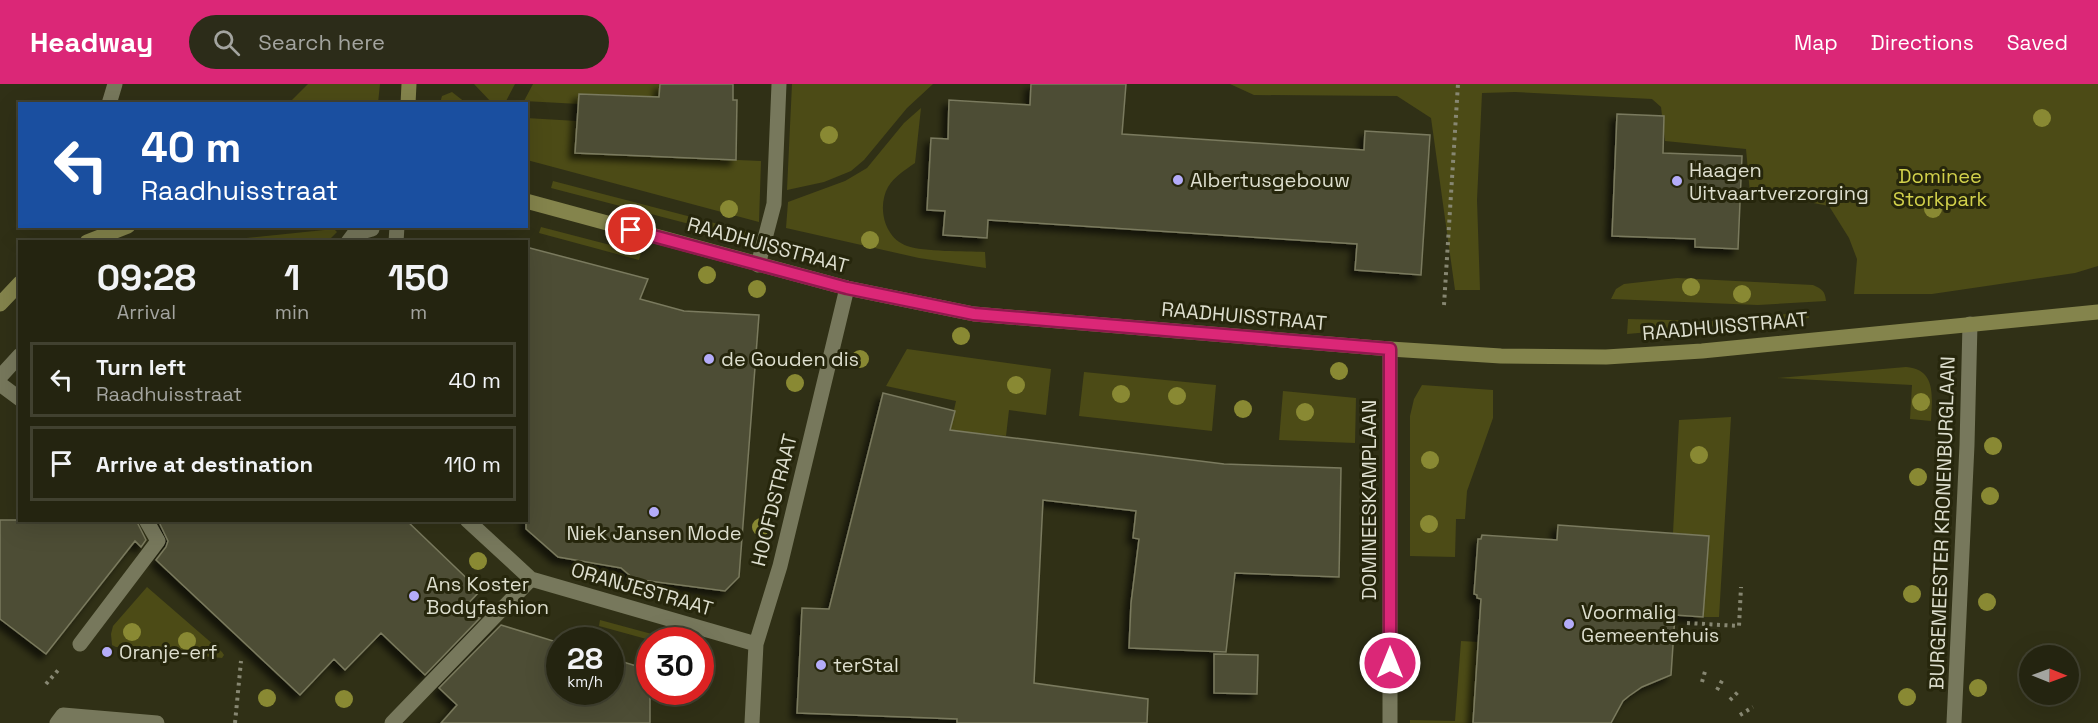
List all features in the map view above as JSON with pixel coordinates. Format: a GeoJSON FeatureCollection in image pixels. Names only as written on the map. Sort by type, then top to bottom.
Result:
{"type":"FeatureCollection","features":[{"type":"Feature","properties":{"kind":"street"},"geometry":{"type":"LineString","coordinates":[[110,102],[115,84]]}},
{"type":"Feature","properties":{"kind":"street"},"geometry":{"type":"LineString","coordinates":[[408,102],[409,84]]}},
{"type":"Feature","properties":{"kind":"street"},"geometry":{"type":"LineString","coordinates":[[758,265],[774,204],[779,84]]}},
{"type":"Feature","properties":{"kind":"street","name":"RAADHUISSTRAAT"},"geometry":{"type":"LineString","coordinates":[[528,202],[847,288],[974,314],[1390,349],[1501,356],[1606,357],[1702,351],[2098,312]]}},
{"type":"Feature","properties":{"kind":"street"},"geometry":{"type":"LineString","coordinates":[[92,240],[123,228]]}},
{"type":"Feature","properties":{"kind":"street"},"geometry":{"type":"LineString","coordinates":[[350,240],[354,234],[372,229]]}},
{"type":"Feature","properties":{"kind":"street"},"geometry":{"type":"LineString","coordinates":[[0,304],[18,285]]}},
{"type":"Feature","properties":{"kind":"street","name":"HOOFDSTRAAT"},"geometry":{"type":"LineString","coordinates":[[752,723],[756,644],[780,566],[847,288]]}},
{"type":"Feature","properties":{"kind":"street","name":"BURGEMEESTER KRONENBURGLAAN"},"geometry":{"type":"LineString","coordinates":[[1954,723],[1967,445],[1970,324]]}},
{"type":"Feature","properties":{"kind":"street","name":"DOMINEESKAMPLAAN"},"geometry":{"type":"LineString","coordinates":[[1390,349],[1390,723]]}},
{"type":"Feature","properties":{"kind":"street"},"geometry":{"type":"LineString","coordinates":[[0,377],[18,357]]}},
{"type":"Feature","properties":{"kind":"street"},"geometry":{"type":"LineString","coordinates":[[0,384],[18,398]]}},
{"type":"Feature","properties":{"kind":"street"},"geometry":{"type":"LineString","coordinates":[[80,644],[158,541],[147,522]]}},
{"type":"Feature","properties":{"kind":"street","name":"ORANJESTRAAT"},"geometry":{"type":"LineString","coordinates":[[469,522],[531,579],[756,644]]}},
{"type":"Feature","properties":{"kind":"street"},"geometry":{"type":"LineString","coordinates":[[393,723],[531,579]]}},
{"type":"Feature","properties":{"kind":"street"},"geometry":{"type":"LineString","coordinates":[[57,723],[63,715],[157,723]]}},
{"type":"Feature","properties":{"kind":"path"},"geometry":{"type":"LineString","coordinates":[[1444,305],[1458,84]]}},
{"type":"Feature","properties":{"kind":"path"},"geometry":{"type":"LineString","coordinates":[[1687,623],[1739,626],[1741,587]]}},
{"type":"Feature","properties":{"kind":"path"},"geometry":{"type":"LineString","coordinates":[[235,723],[241,661]]}},
{"type":"Feature","properties":{"kind":"path"},"geometry":{"type":"LineString","coordinates":[[1702,682],[1706,668]]}},
{"type":"Feature","properties":{"kind":"path"},"geometry":{"type":"LineString","coordinates":[[1717,690],[1724,677]]}},
{"type":"Feature","properties":{"kind":"path"},"geometry":{"type":"LineString","coordinates":[[1730,700],[1740,690]]}},
{"type":"Feature","properties":{"kind":"path"},"geometry":{"type":"LineString","coordinates":[[1740,715],[1753,707]]}},
{"type":"Feature","properties":{"kind":"green space"},"geometry":{"type":"Polygon","coordinates":[[[308,84],[380,84],[378,102],[290,102],[308,84]]]}},
{"type":"Feature","properties":{"kind":"green space"},"geometry":{"type":"Polygon","coordinates":[[[474,84],[515,84],[506,102],[491,102],[474,84]]]}},
{"type":"Feature","properties":{"kind":"green space"},"geometry":{"type":"Polygon","coordinates":[[[533,84],[660,84],[659,97],[579,94],[579,104],[524,101],[533,84]]]}},
{"type":"Feature","properties":{"kind":"green space"},"geometry":{"type":"Polygon","coordinates":[[[792,84],[933,84],[907,108],[864,160],[851,171],[824,182],[787,190],[792,84]]]}},
{"type":"Feature","properties":{"kind":"green space","name":"Dominee Storkpark"},"geometry":{"type":"Polygon","coordinates":[[[1230,84],[2098,84],[2098,266],[2075,273],[1932,294],[1854,294],[1857,259],[1849,238],[1829,206],[1772,195],[1750,194],[1746,149],[1665,141],[1661,107],[1652,99],[1515,92],[1482,93],[1477,200],[1480,290],[1455,290],[1431,118],[1397,96],[1254,95],[1230,84]]]}},
{"type":"Feature","properties":{"kind":"green space"},"geometry":{"type":"Polygon","coordinates":[[[452,92],[465,102],[440,102],[442,96],[452,92]]]}},
{"type":"Feature","properties":{"kind":"green space"},"geometry":{"type":"Polygon","coordinates":[[[921,108],[915,163],[894,180],[885,195],[883,212],[888,229],[899,242],[914,248],[985,252],[986,268],[919,258],[786,228],[788,202],[845,181],[867,168],[904,123],[921,108]]]}},
{"type":"Feature","properties":{"kind":"green space"},"geometry":{"type":"Polygon","coordinates":[[[528,118],[577,121],[576,153],[761,161],[759,222],[528,160],[528,118]]]}},
{"type":"Feature","properties":{"kind":"green space"},"geometry":{"type":"Polygon","coordinates":[[[553,181],[749,232],[747,239],[551,188],[553,181]]]}},
{"type":"Feature","properties":{"kind":"green space"},"geometry":{"type":"Polygon","coordinates":[[[541,227],[641,253],[639,260],[539,233],[541,227]]]}},
{"type":"Feature","properties":{"kind":"green space"},"geometry":{"type":"Polygon","coordinates":[[[334,229],[337,232],[329,240],[227,240],[334,229]]]}},
{"type":"Feature","properties":{"kind":"green space"},"geometry":{"type":"Polygon","coordinates":[[[1677,278],[1813,285],[1823,291],[1826,301],[1758,305],[1611,299],[1616,289],[1624,284],[1677,278]]]}},
{"type":"Feature","properties":{"kind":"green space"},"geometry":{"type":"Polygon","coordinates":[[[1808,312],[1809,318],[1627,334],[1628,319],[1711,321],[1808,312]]]}},
{"type":"Feature","properties":{"kind":"green space"},"geometry":{"type":"Polygon","coordinates":[[[907,349],[1051,369],[1046,415],[1009,410],[1006,436],[979,433],[978,440],[948,436],[956,401],[886,386],[907,349]]]}},
{"type":"Feature","properties":{"kind":"green space"},"geometry":{"type":"Polygon","coordinates":[[[1906,367],[1916,369],[1928,379],[1932,394],[1931,421],[1910,419],[1912,385],[1777,378],[1906,367]]]}},
{"type":"Feature","properties":{"kind":"green space"},"geometry":{"type":"Polygon","coordinates":[[[1084,372],[1216,385],[1212,431],[1079,416],[1084,372]]]}},
{"type":"Feature","properties":{"kind":"green space"},"geometry":{"type":"Polygon","coordinates":[[[1422,385],[1493,390],[1493,418],[1467,491],[1465,519],[1456,519],[1455,557],[1410,556],[1410,416],[1414,399],[1422,385]]]}},
{"type":"Feature","properties":{"kind":"green space"},"geometry":{"type":"Polygon","coordinates":[[[1283,391],[1356,398],[1355,443],[1279,440],[1283,391]]]}},
{"type":"Feature","properties":{"kind":"green space"},"geometry":{"type":"Polygon","coordinates":[[[1731,417],[1719,617],[1703,617],[1708,536],[1673,533],[1679,420],[1731,417]]]}},
{"type":"Feature","properties":{"kind":"green space"},"geometry":{"type":"Polygon","coordinates":[[[147,587],[222,652],[224,655],[222,658],[112,645],[113,626],[147,587]]]}},
{"type":"Feature","properties":{"kind":"green space"},"geometry":{"type":"Polygon","coordinates":[[[600,620],[636,630],[636,636],[624,633],[624,627],[599,626],[600,620]]]}},
{"type":"Feature","properties":{"kind":"green space"},"geometry":{"type":"Polygon","coordinates":[[[1461,641],[1479,642],[1473,723],[1410,723],[1410,720],[1455,721],[1461,641]]]}},
{"type":"Feature","properties":{"kind":"building"},"geometry":{"type":"Polygon","coordinates":[[[660,84],[733,84],[733,100],[737,100],[736,160],[575,153],[579,94],[659,97],[660,84]]]}},
{"type":"Feature","properties":{"kind":"building","name":"Albertusgebouw"},"geometry":{"type":"Polygon","coordinates":[[[1031,84],[1126,84],[1122,134],[1364,150],[1365,131],[1430,135],[1421,275],[1355,270],[1357,244],[988,220],[987,238],[943,235],[945,211],[927,210],[931,138],[948,139],[949,100],[1030,105],[1031,84]]]}},
{"type":"Feature","properties":{"kind":"building"},"geometry":{"type":"Polygon","coordinates":[[[1617,114],[1664,116],[1663,153],[1742,156],[1738,249],[1695,247],[1695,239],[1612,236],[1617,114]]]}},
{"type":"Feature","properties":{"kind":"building"},"geometry":{"type":"Polygon","coordinates":[[[528,248],[648,279],[640,299],[684,311],[759,315],[739,577],[725,591],[634,579],[621,568],[558,557],[526,529],[526,522],[528,522],[528,248]]]}},
{"type":"Feature","properties":{"kind":"building"},"geometry":{"type":"Polygon","coordinates":[[[883,393],[955,411],[950,430],[1224,464],[1341,468],[1339,577],[1235,573],[1226,652],[1129,648],[1131,603],[1139,539],[1133,538],[1136,511],[1043,500],[1034,683],[1148,699],[1147,723],[957,723],[957,719],[797,713],[802,608],[829,609],[883,393]]]}},
{"type":"Feature","properties":{"kind":"building"},"geometry":{"type":"Polygon","coordinates":[[[0,520],[137,522],[146,540],[141,547],[135,541],[46,654],[0,619],[0,520]]]}},
{"type":"Feature","properties":{"kind":"building"},"geometry":{"type":"Polygon","coordinates":[[[159,522],[408,522],[480,591],[460,612],[480,618],[425,675],[381,633],[345,670],[334,659],[300,695],[156,560],[168,541],[159,522]]]}},
{"type":"Feature","properties":{"kind":"building","name":"Voormalig Gemeentehuis"},"geometry":{"type":"Polygon","coordinates":[[[1558,525],[1709,536],[1703,617],[1675,615],[1671,675],[1642,687],[1629,696],[1623,701],[1611,723],[1473,723],[1481,599],[1474,594],[1478,539],[1481,539],[1482,535],[1557,540],[1558,525]]]}},
{"type":"Feature","properties":{"kind":"building"},"geometry":{"type":"Polygon","coordinates":[[[501,625],[546,639],[546,705],[624,705],[624,662],[636,666],[636,705],[650,705],[650,723],[441,723],[457,705],[439,688],[501,625]]]}},
{"type":"Feature","properties":{"kind":"building"},"geometry":{"type":"Polygon","coordinates":[[[1214,654],[1258,655],[1257,694],[1214,693],[1214,654]]]}},
{"type":"Feature","properties":{"kind":"place","name":"Albertusgebouw"},"geometry":{"type":"Point","coordinates":[1178,180]}},
{"type":"Feature","properties":{"kind":"place","name":"Haagen Uitvaartverzorging"},"geometry":{"type":"Point","coordinates":[1677,181]}},
{"type":"Feature","properties":{"kind":"place","name":"de Gouden dis"},"geometry":{"type":"Point","coordinates":[709,359]}},
{"type":"Feature","properties":{"kind":"place","name":"Niek Jansen Mode"},"geometry":{"type":"Point","coordinates":[654,512]}},
{"type":"Feature","properties":{"kind":"place","name":"Ans Koster Bodyfashion"},"geometry":{"type":"Point","coordinates":[414,596]}},
{"type":"Feature","properties":{"kind":"place","name":"Voormalig Gemeentehuis"},"geometry":{"type":"Point","coordinates":[1569,624]}},
{"type":"Feature","properties":{"kind":"place","name":"Oranje-erf"},"geometry":{"type":"Point","coordinates":[107,652]}},
{"type":"Feature","properties":{"kind":"place","name":"terStal"},"geometry":{"type":"Point","coordinates":[821,665]}},
{"type":"Feature","properties":{"kind":"route"},"geometry":{"type":"LineString","coordinates":[[631,230],[847,288],[974,314],[1390,349],[1390,663]]}}]}
